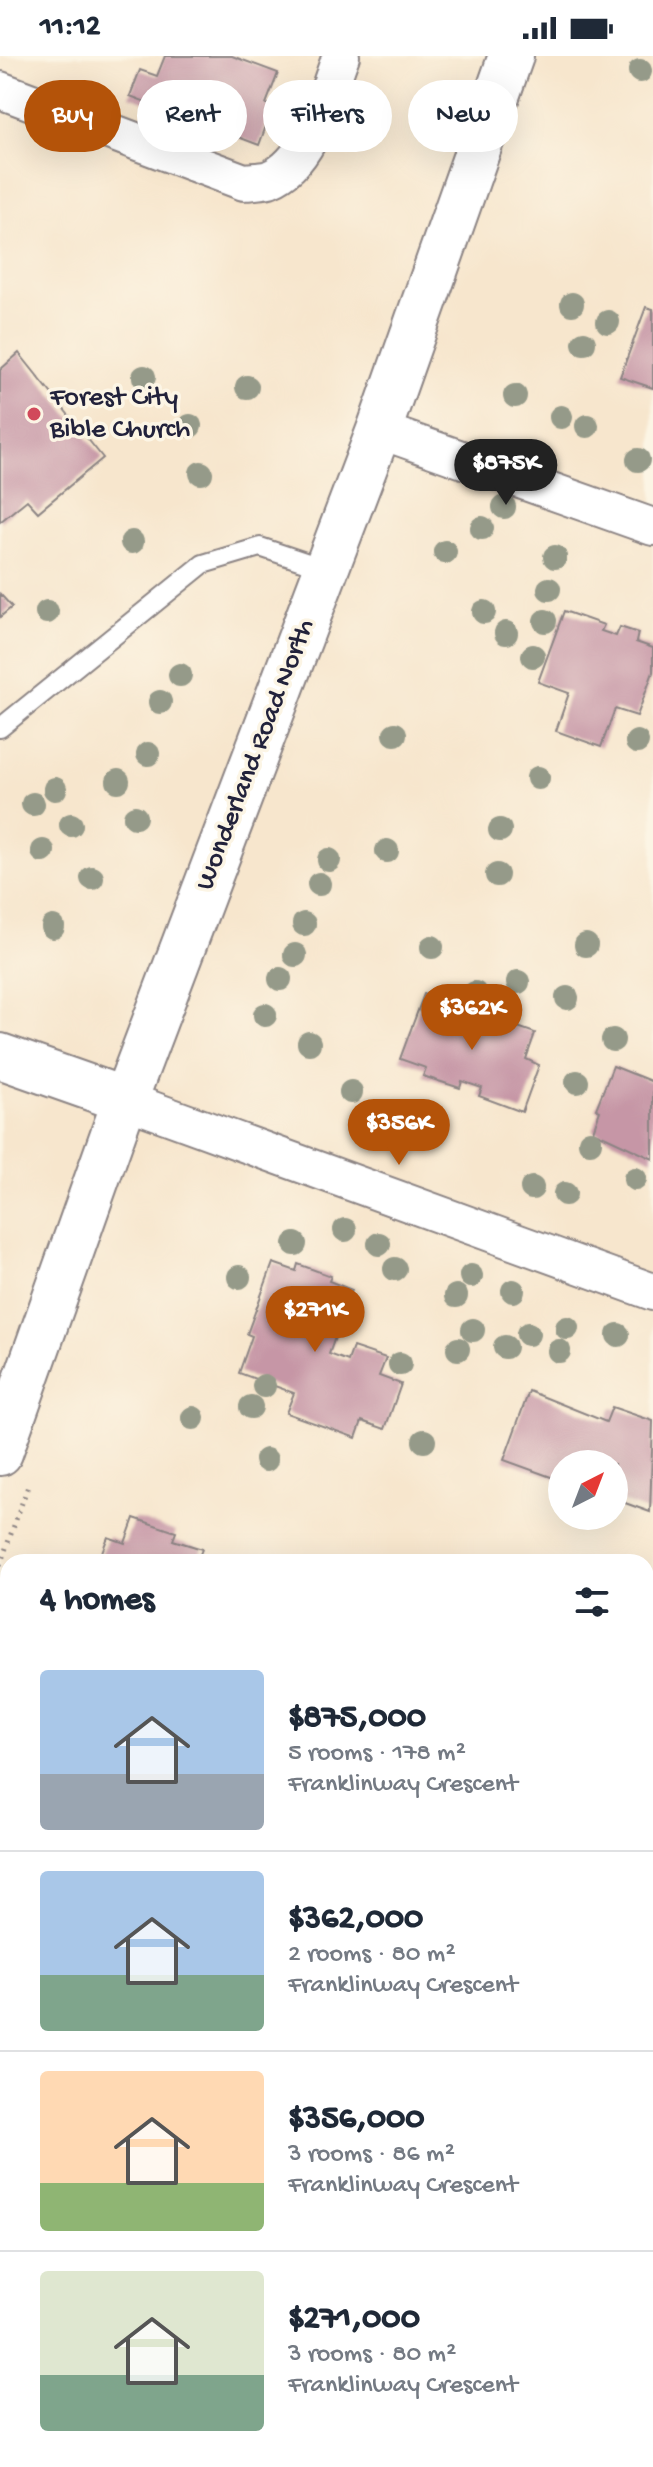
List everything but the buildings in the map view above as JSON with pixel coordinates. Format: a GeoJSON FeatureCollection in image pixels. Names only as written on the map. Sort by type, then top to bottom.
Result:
{"type":"FeatureCollection","features":[{"type":"Feature","properties":{"kind":"main road","name":"Wonderland Road North"},"geometry":{"type":"LineString","coordinates":[[0,1453],[125,1100],[379,430],[504,58]]}},
{"type":"Feature","properties":{"kind":"main road"},"geometry":{"type":"LineString","coordinates":[[0,1056],[125,1100]]}},
{"type":"Feature","properties":{"kind":"street"},"geometry":{"type":"LineString","coordinates":[[0,90],[244,182],[269,179],[289,165],[303,149],[341,56]]}},
{"type":"Feature","properties":{"kind":"street"},"geometry":{"type":"LineString","coordinates":[[379,430],[653,527]]}},
{"type":"Feature","properties":{"kind":"street"},"geometry":{"type":"LineString","coordinates":[[125,1100],[653,1292]]}},
{"type":"Feature","properties":{"kind":"lane"},"geometry":{"type":"LineString","coordinates":[[0,728],[203,564],[260,547],[326,569]]}},
{"type":"Feature","properties":{"kind":"place","name":"Forest City Bible Church"},"geometry":{"type":"Point","coordinates":[34,414]}}]}
